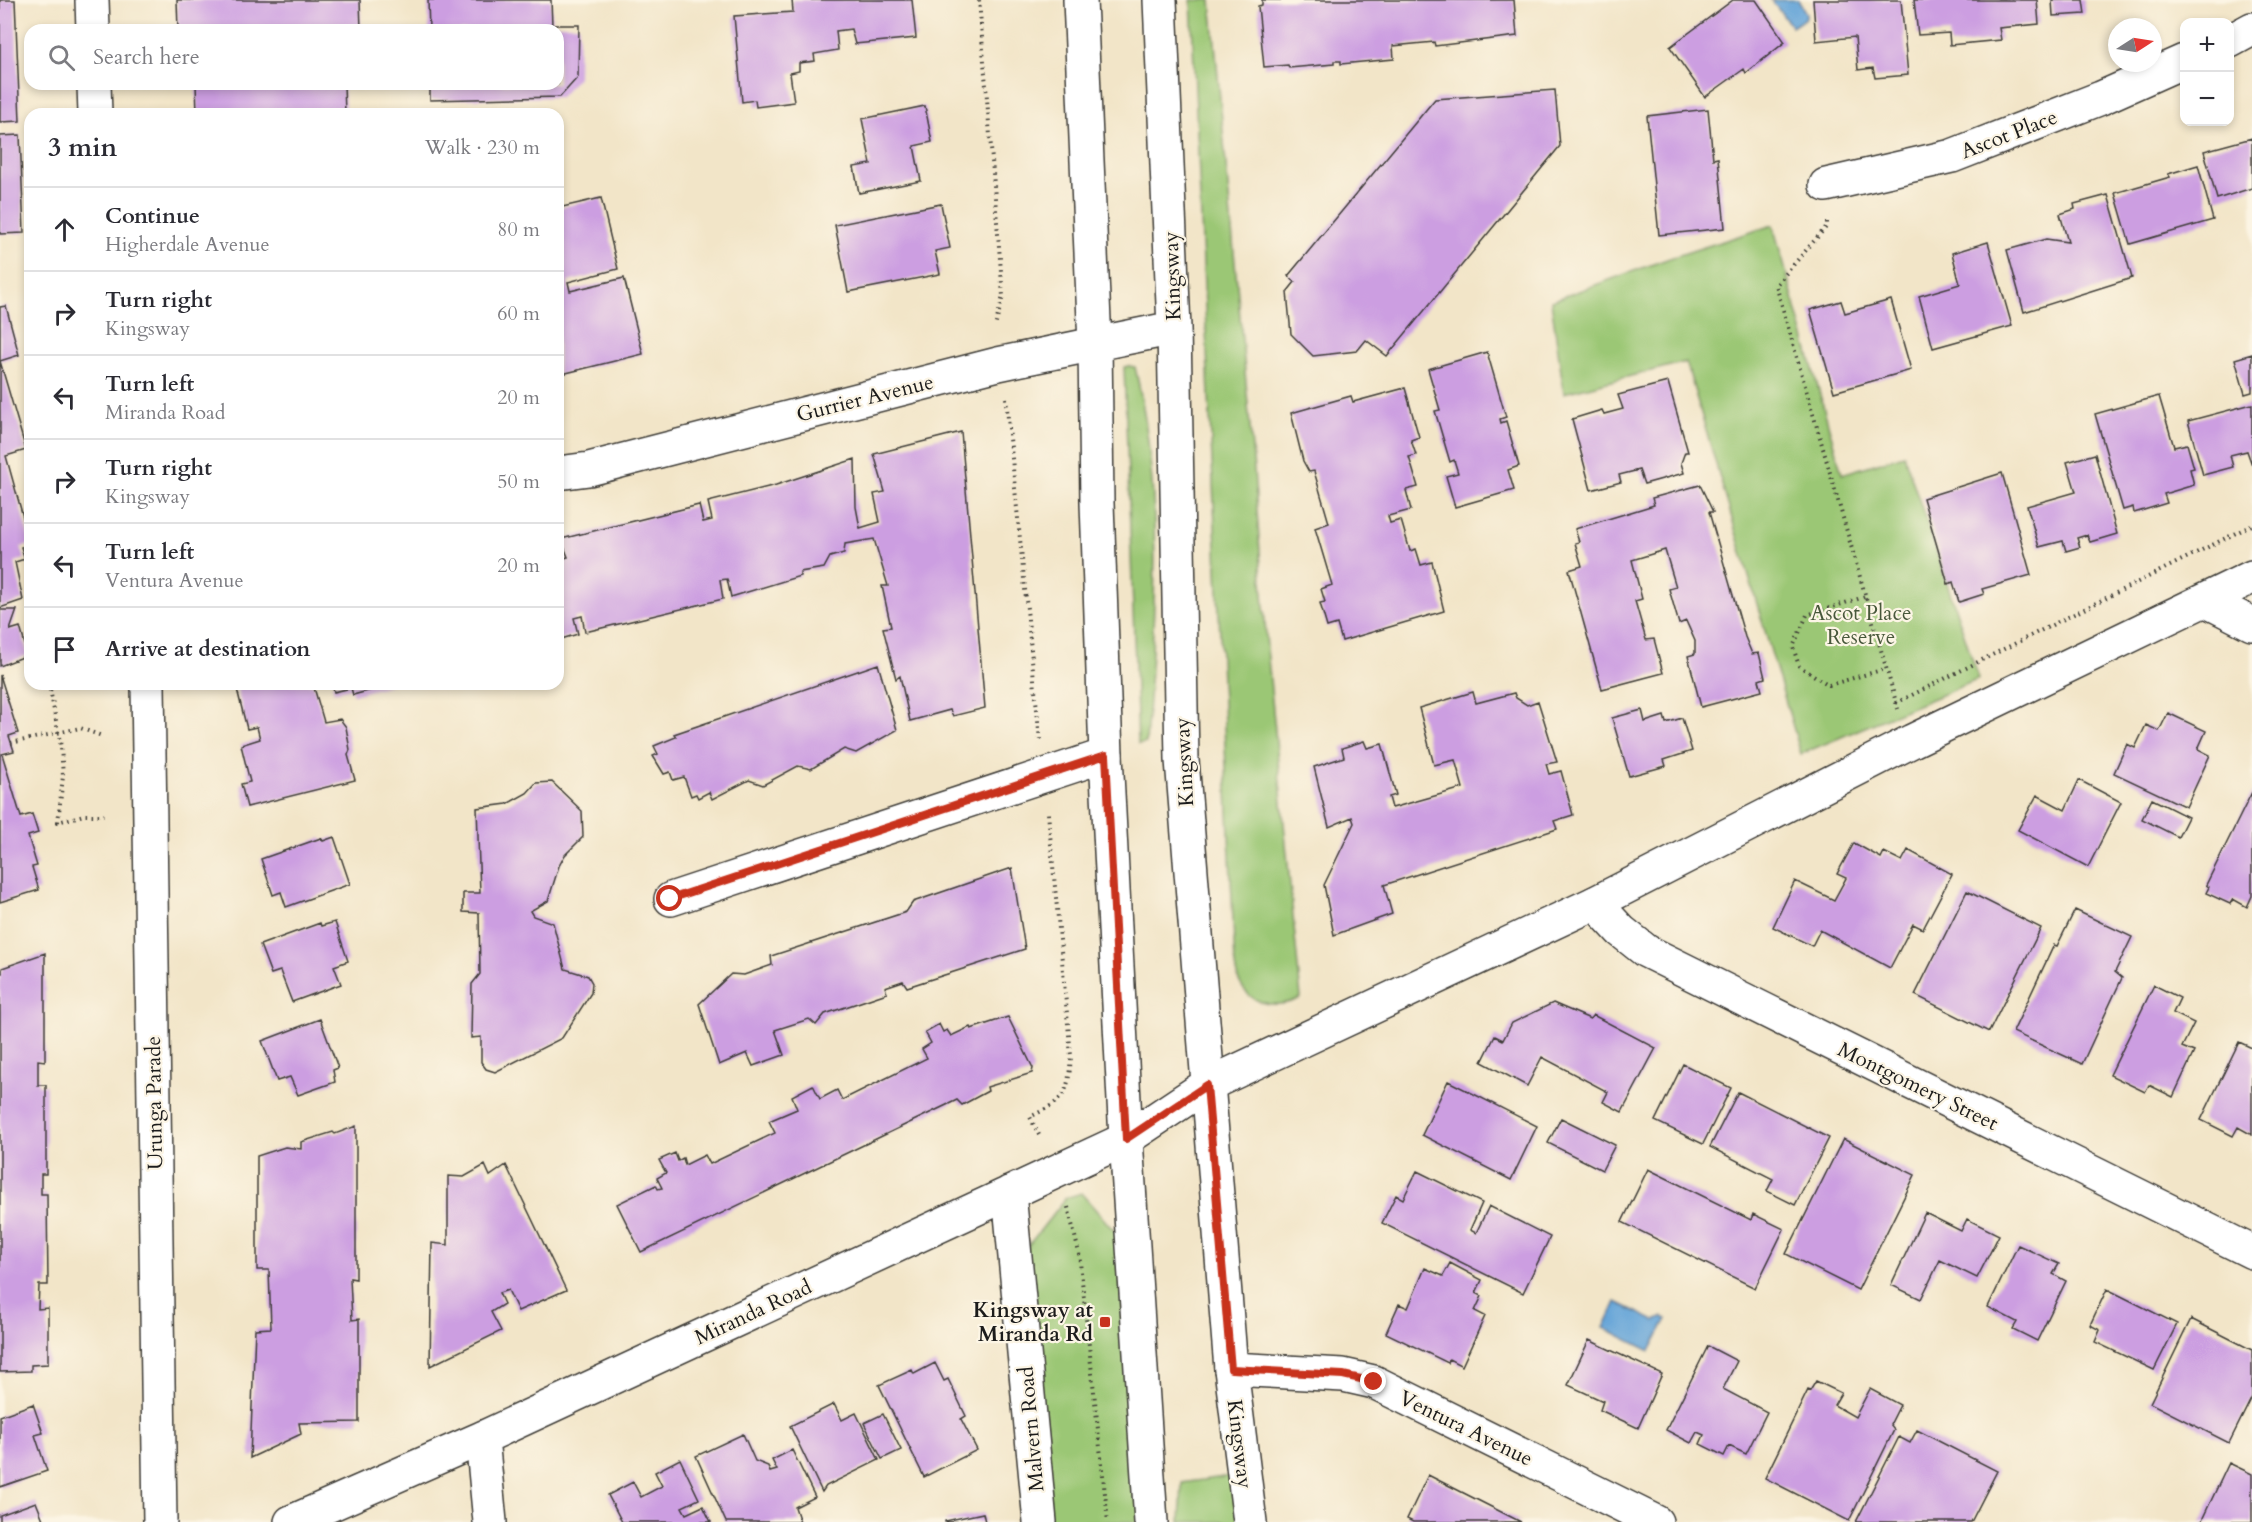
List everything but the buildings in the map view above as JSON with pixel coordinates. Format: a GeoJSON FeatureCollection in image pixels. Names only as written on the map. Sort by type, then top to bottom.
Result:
{"type":"FeatureCollection","features":[{"type":"Feature","properties":{"kind":"street"},"geometry":{"type":"LineString","coordinates":[[92,0],[93,24]]}},
{"type":"Feature","properties":{"kind":"street"},"geometry":{"type":"LineString","coordinates":[[1080,0],[1095,344],[1097,503],[1106,755],[1126,1139],[1151,1522]]}},
{"type":"Feature","properties":{"kind":"street","name":"Kingsway"},"geometry":{"type":"LineString","coordinates":[[1160,0],[1174,328],[1182,760],[1231,1369],[1250,1522]]}},
{"type":"Feature","properties":{"kind":"street"},"geometry":{"type":"LineString","coordinates":[[2234,38],[2252,29]]}},
{"type":"Feature","properties":{"kind":"street","name":"Ascot Place"},"geometry":{"type":"LineString","coordinates":[[1826,185],[1952,156],[2101,98],[2180,63]]}},
{"type":"Feature","properties":{"kind":"street"},"geometry":{"type":"LineString","coordinates":[[94,90],[95,108]]}},
{"type":"Feature","properties":{"kind":"street","name":"Gurrier Avenue"},"geometry":{"type":"LineString","coordinates":[[564,472],[589,469],[998,364],[1174,328]]}},
{"type":"Feature","properties":{"kind":"street","name":"Miranda Road"},"geometry":{"type":"LineString","coordinates":[[291,1522],[482,1438],[1126,1139],[1207,1085],[1595,903],[1912,741],[2207,601],[2252,577]]}},
{"type":"Feature","properties":{"kind":"street"},"geometry":{"type":"LineString","coordinates":[[2207,601],[2252,624]]}},
{"type":"Feature","properties":{"kind":"street","name":"Urunga Parade"},"geometry":{"type":"LineString","coordinates":[[148,690],[160,1522]]}},
{"type":"Feature","properties":{"kind":"street"},"geometry":{"type":"LineString","coordinates":[[670,899],[1106,755]]}},
{"type":"Feature","properties":{"kind":"street","name":"Montgomery Street"},"geometry":{"type":"LineString","coordinates":[[1595,903],[1621,931],[1646,951],[2252,1252]]}},
{"type":"Feature","properties":{"kind":"street","name":"Malvern Road"},"geometry":{"type":"LineString","coordinates":[[1009,1193],[1040,1522]]}},
{"type":"Feature","properties":{"kind":"street","name":"Ventura Avenue"},"geometry":{"type":"LineString","coordinates":[[1231,1369],[1343,1375],[1374,1382],[1656,1522]]}},
{"type":"Feature","properties":{"kind":"street"},"geometry":{"type":"LineString","coordinates":[[482,1438],[490,1522]]}},
{"type":"Feature","properties":{"kind":"path"},"geometry":{"type":"LineString","coordinates":[[979,0],[1003,296],[999,318],[993,331]]}},
{"type":"Feature","properties":{"kind":"path"},"geometry":{"type":"LineString","coordinates":[[1826,185],[1827,226],[1776,285],[1885,669],[1912,741]]}},
{"type":"Feature","properties":{"kind":"path"},"geometry":{"type":"LineString","coordinates":[[1005,388],[1040,745]]}},
{"type":"Feature","properties":{"kind":"path"},"geometry":{"type":"LineString","coordinates":[[1896,703],[2252,525]]}},
{"type":"Feature","properties":{"kind":"path"},"geometry":{"type":"LineString","coordinates":[[1864,597],[1807,615],[1792,647],[1799,666],[1829,685],[1885,669]]}},
{"type":"Feature","properties":{"kind":"path"},"geometry":{"type":"LineString","coordinates":[[50,690],[63,776],[58,822],[84,815],[104,815]]}},
{"type":"Feature","properties":{"kind":"path"},"geometry":{"type":"LineString","coordinates":[[11,743],[80,728],[102,736]]}},
{"type":"Feature","properties":{"kind":"path"},"geometry":{"type":"LineString","coordinates":[[1039,1135],[1030,1117],[1052,1106],[1068,1088],[1071,1056],[1047,802]]}},
{"type":"Feature","properties":{"kind":"path"},"geometry":{"type":"LineString","coordinates":[[1068,1204],[1078,1253],[1108,1522]]}},
{"type":"Feature","properties":{"kind":"green space"},"geometry":{"type":"Polygon","coordinates":[[[1191,0],[1211,0],[1254,470],[1267,648],[1301,998],[1278,1004],[1268,1004],[1250,996],[1238,978],[1235,966],[1191,0]]]}},
{"type":"Feature","properties":{"kind":"green space","name":"Ascot Place Reserve"},"geometry":{"type":"Polygon","coordinates":[[[1773,225],[1842,474],[1904,455],[1979,679],[1801,754],[1686,362],[1564,393],[1551,301],[1670,258],[1773,225]]]}},
{"type":"Feature","properties":{"kind":"green space"},"geometry":{"type":"Polygon","coordinates":[[[1124,367],[1135,367],[1144,414],[1154,508],[1154,602],[1146,743],[1138,744],[1124,367]]]}},
{"type":"Feature","properties":{"kind":"green space"},"geometry":{"type":"Polygon","coordinates":[[[1081,1193],[1133,1252],[1151,1522],[1040,1522],[1015,1262],[1066,1198],[1081,1193]]]}},
{"type":"Feature","properties":{"kind":"green space"},"geometry":{"type":"Polygon","coordinates":[[[1244,1474],[1250,1522],[1180,1522],[1182,1483],[1244,1474]]]}},
{"type":"Feature","properties":{"kind":"water"},"geometry":{"type":"Polygon","coordinates":[[[1771,0],[1798,0],[1806,13],[1806,18],[1792,27],[1771,0]]]}},
{"type":"Feature","properties":{"kind":"water"},"geometry":{"type":"Polygon","coordinates":[[[1616,1302],[1655,1321],[1663,1317],[1667,1319],[1650,1351],[1604,1328],[1616,1302]]]}},
{"type":"Feature","properties":{"kind":"place","name":"Kingsway at Miranda Rd"},"geometry":{"type":"Point","coordinates":[1105,1322]}},
{"type":"Feature","properties":{"kind":"route"},"geometry":{"type":"LineString","coordinates":[[670,899],[1106,755],[1126,1139],[1207,1085],[1231,1369],[1343,1375],[1374,1382]]}}]}
